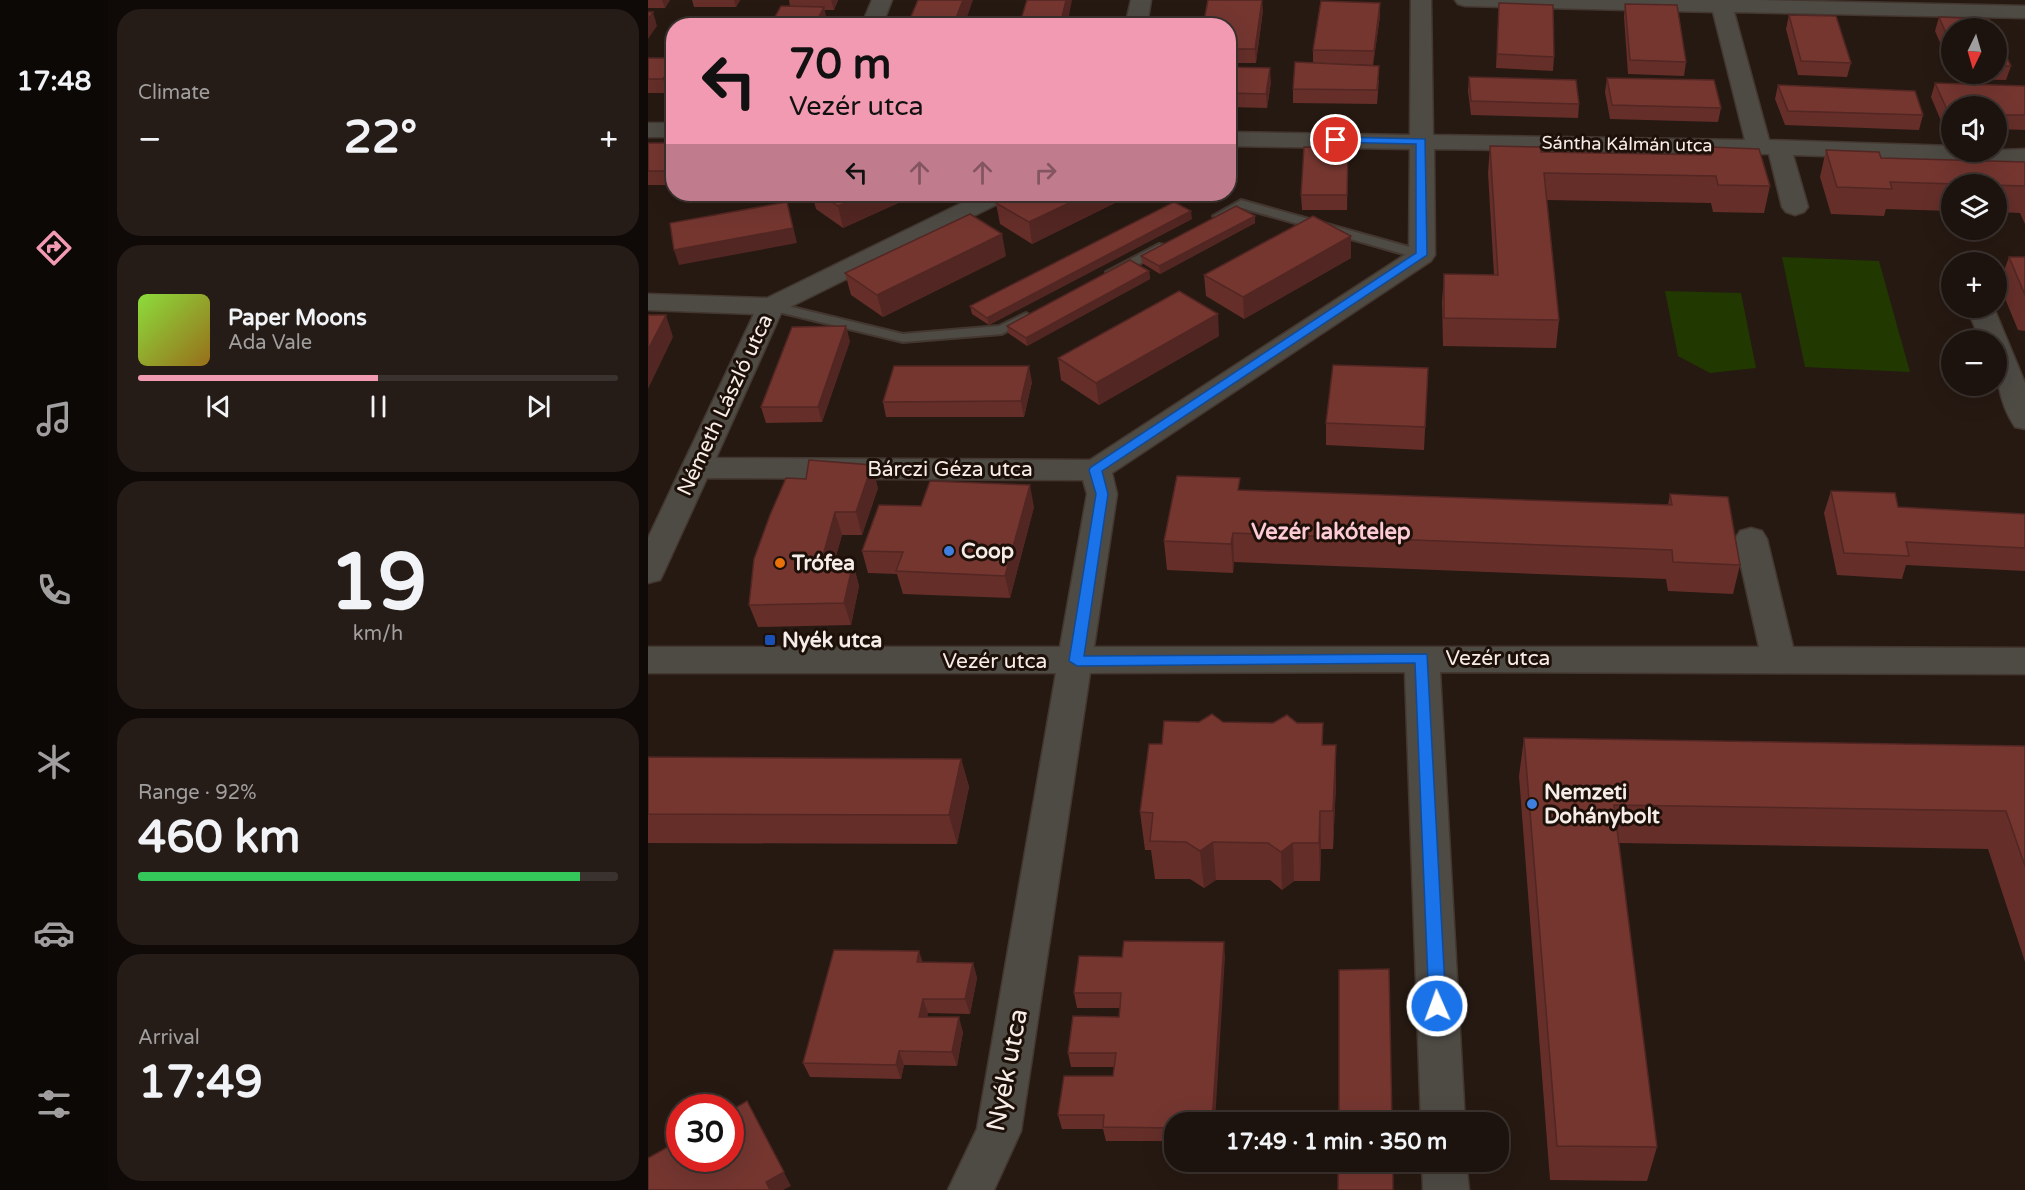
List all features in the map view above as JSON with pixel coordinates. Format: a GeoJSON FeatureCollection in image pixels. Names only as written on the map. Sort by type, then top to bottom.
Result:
{"type":"FeatureCollection","features":[{"type":"Feature","properties":{"kind":"street"},"geometry":{"type":"LineString","coordinates":[[874,18],[882,0]]}},
{"type":"Feature","properties":{"kind":"street"},"geometry":{"type":"LineString","coordinates":[[1138,18],[1141,0]]}},
{"type":"Feature","properties":{"kind":"street"},"geometry":{"type":"LineString","coordinates":[[1096,470],[1422,255],[1421,0]]}},
{"type":"Feature","properties":{"kind":"street"},"geometry":{"type":"LineString","coordinates":[[1465,0],[2025,12]]}},
{"type":"Feature","properties":{"kind":"street"},"geometry":{"type":"LineString","coordinates":[[1722,6],[1769,147],[1795,207]]}},
{"type":"Feature","properties":{"kind":"street"},"geometry":{"type":"LineString","coordinates":[[648,130],[666,130]]}},
{"type":"Feature","properties":{"kind":"street","name":"Sántha Kálmán utca"},"geometry":{"type":"LineString","coordinates":[[1236,139],[1769,147],[2025,156]]}},
{"type":"Feature","properties":{"kind":"street","name":"Németh László utca"},"geometry":{"type":"LineString","coordinates":[[648,572],[771,306],[985,201]]}},
{"type":"Feature","properties":{"kind":"street"},"geometry":{"type":"LineString","coordinates":[[648,302],[771,306]]}},
{"type":"Feature","properties":{"kind":"street"},"geometry":{"type":"LineString","coordinates":[[2007,348],[2025,349]]}},
{"type":"Feature","properties":{"kind":"street"},"geometry":{"type":"LineString","coordinates":[[2007,373],[2025,420]]}},
{"type":"Feature","properties":{"kind":"street","name":"Bárczi Géza utca"},"geometry":{"type":"LineString","coordinates":[[696,468],[1096,470]]}},
{"type":"Feature","properties":{"kind":"street","name":"Nyék utca"},"geometry":{"type":"LineString","coordinates":[[971,1190],[999,1131],[1077,661],[1102,494],[1096,470]]}},
{"type":"Feature","properties":{"kind":"street"},"geometry":{"type":"LineString","coordinates":[[1750,539],[1779,659]]}},
{"type":"Feature","properties":{"kind":"street"},"geometry":{"type":"LineString","coordinates":[[1422,658],[1443,1112]]}},
{"type":"Feature","properties":{"kind":"street","name":"Vezér utca"},"geometry":{"type":"LineString","coordinates":[[648,660],[1077,661],[1422,658],[2025,661]]}},
{"type":"Feature","properties":{"kind":"street"},"geometry":{"type":"LineString","coordinates":[[1445,1172],[1446,1190]]}},
{"type":"Feature","properties":{"kind":"lane"},"geometry":{"type":"LineString","coordinates":[[1210,221],[1241,204],[1422,255]]}},
{"type":"Feature","properties":{"kind":"lane"},"geometry":{"type":"LineString","coordinates":[[1096,281],[1168,243]]}},
{"type":"Feature","properties":{"kind":"lane"},"geometry":{"type":"LineString","coordinates":[[771,306],[903,338],[1002,330],[1044,308]]}},
{"type":"Feature","properties":{"kind":"green space"},"geometry":{"type":"Polygon","coordinates":[[[1782,257],[1879,261],[1910,372],[1805,367],[1782,257]]]}},
{"type":"Feature","properties":{"kind":"green space"},"geometry":{"type":"Polygon","coordinates":[[[1665,291],[1741,293],[1756,368],[1710,373],[1678,356],[1665,291]]]}},
{"type":"Feature","properties":{"kind":"building"},"geometry":{"type":"Polygon","coordinates":[[[918,0],[963,0],[956,18],[910,18],[918,0]]]}},
{"type":"Feature","properties":{"kind":"building"},"geometry":{"type":"Polygon","coordinates":[[[1027,0],[1066,0],[1062,18],[1021,18],[1027,0]]]}},
{"type":"Feature","properties":{"kind":"building"},"geometry":{"type":"Polygon","coordinates":[[[1208,0],[1262,0],[1255,49],[1236,49],[1236,18],[1205,18],[1208,0]]]}},
{"type":"Feature","properties":{"kind":"building"},"geometry":{"type":"Polygon","coordinates":[[[1321,1],[1380,3],[1374,51],[1313,50],[1321,1]]]}},
{"type":"Feature","properties":{"kind":"building"},"geometry":{"type":"Polygon","coordinates":[[[1499,3],[1553,5],[1554,57],[1497,54],[1499,3]]]}},
{"type":"Feature","properties":{"kind":"building"},"geometry":{"type":"Polygon","coordinates":[[[1625,4],[1677,5],[1686,62],[1630,60],[1625,4]]]}},
{"type":"Feature","properties":{"kind":"building"},"geometry":{"type":"Polygon","coordinates":[[[781,6],[824,7],[818,18],[774,18],[781,6]]]}},
{"type":"Feature","properties":{"kind":"building"},"geometry":{"type":"Polygon","coordinates":[[[1789,15],[1836,16],[1851,63],[1801,61],[1789,15]]]}},
{"type":"Feature","properties":{"kind":"building"},"geometry":{"type":"Polygon","coordinates":[[[648,58],[666,58],[666,74],[663,79],[648,79],[648,58]]]}},
{"type":"Feature","properties":{"kind":"building"},"geometry":{"type":"Polygon","coordinates":[[[1295,62],[1379,66],[1377,90],[1293,89],[1295,62]]]}},
{"type":"Feature","properties":{"kind":"building"},"geometry":{"type":"Polygon","coordinates":[[[1236,67],[1270,68],[1266,94],[1236,93],[1236,67]]]}},
{"type":"Feature","properties":{"kind":"building"},"geometry":{"type":"Polygon","coordinates":[[[1469,77],[1576,80],[1579,104],[1471,101],[1469,77]]]}},
{"type":"Feature","properties":{"kind":"building"},"geometry":{"type":"Polygon","coordinates":[[[1607,78],[1714,80],[1721,108],[1612,105],[1607,78]]]}},
{"type":"Feature","properties":{"kind":"building"},"geometry":{"type":"Polygon","coordinates":[[[1935,83],[2025,86],[2025,115],[2007,115],[2007,96],[1941,96],[1935,83]]]}},
{"type":"Feature","properties":{"kind":"building"},"geometry":{"type":"Polygon","coordinates":[[[1778,85],[1915,91],[1923,115],[1788,111],[1778,85]]]}},
{"type":"Feature","properties":{"kind":"building"},"geometry":{"type":"Polygon","coordinates":[[[648,143],[666,143],[665,171],[648,171],[648,143]]]}},
{"type":"Feature","properties":{"kind":"building"},"geometry":{"type":"Polygon","coordinates":[[[1490,146],[1541,147],[1541,152],[1711,155],[1709,147],[1759,149],[1770,186],[1718,185],[1716,176],[1544,173],[1559,320],[1444,318],[1444,274],[1498,275],[1490,146]]]}},
{"type":"Feature","properties":{"kind":"building"},"geometry":{"type":"Polygon","coordinates":[[[1304,147],[1348,148],[1347,195],[1301,195],[1304,147]]]}},
{"type":"Feature","properties":{"kind":"building"},"geometry":{"type":"Polygon","coordinates":[[[1826,150],[1879,152],[1881,158],[1941,160],[1941,162],[2025,162],[2025,186],[2007,185],[2007,174],[1941,174],[1941,184],[1890,182],[1892,189],[1837,187],[1826,150]]]}},
{"type":"Feature","properties":{"kind":"building"},"geometry":{"type":"Polygon","coordinates":[[[830,201],[850,201],[838,206],[830,201]]]}},
{"type":"Feature","properties":{"kind":"building"},"geometry":{"type":"Polygon","coordinates":[[[1000,201],[1073,201],[1029,222],[996,203],[1000,201]]]}},
{"type":"Feature","properties":{"kind":"building"},"geometry":{"type":"Polygon","coordinates":[[[787,202],[793,228],[674,250],[670,223],[787,202]]]}},
{"type":"Feature","properties":{"kind":"building"},"geometry":{"type":"Polygon","coordinates":[[[1174,202],[1191,211],[987,318],[970,306],[1174,202]]]}},
{"type":"Feature","properties":{"kind":"building"},"geometry":{"type":"Polygon","coordinates":[[[1236,206],[1255,216],[1159,266],[1141,256],[1236,206]]]}},
{"type":"Feature","properties":{"kind":"building"},"geometry":{"type":"Polygon","coordinates":[[[970,214],[1002,234],[877,295],[845,273],[970,214]]]}},
{"type":"Feature","properties":{"kind":"building"},"geometry":{"type":"Polygon","coordinates":[[[1313,216],[1351,236],[1243,297],[1204,275],[1313,216]]]}},
{"type":"Feature","properties":{"kind":"building"},"geometry":{"type":"Polygon","coordinates":[[[2009,257],[2025,257],[2025,295],[2009,257]]]}},
{"type":"Feature","properties":{"kind":"building"},"geometry":{"type":"Polygon","coordinates":[[[1130,260],[1149,271],[1026,338],[1007,326],[1130,260]]]}},
{"type":"Feature","properties":{"kind":"building"},"geometry":{"type":"Polygon","coordinates":[[[1179,291],[1218,314],[1096,383],[1058,358],[1179,291]]]}},
{"type":"Feature","properties":{"kind":"building"},"geometry":{"type":"Polygon","coordinates":[[[648,315],[666,315],[648,350],[648,315]]]}},
{"type":"Feature","properties":{"kind":"building"},"geometry":{"type":"Polygon","coordinates":[[[846,326],[818,407],[761,407],[792,327],[846,326]]]}},
{"type":"Feature","properties":{"kind":"building"},"geometry":{"type":"Polygon","coordinates":[[[1333,365],[1428,368],[1425,427],[1326,423],[1333,365]]]}},
{"type":"Feature","properties":{"kind":"building"},"geometry":{"type":"Polygon","coordinates":[[[894,366],[1029,366],[1021,401],[883,402],[894,366]]]}},
{"type":"Feature","properties":{"kind":"building"},"geometry":{"type":"Polygon","coordinates":[[[809,460],[872,465],[856,512],[835,512],[821,563],[853,563],[844,603],[749,605],[754,559],[770,515],[786,478],[806,479],[809,460]]]}},
{"type":"Feature","properties":{"kind":"building"},"geometry":{"type":"Polygon","coordinates":[[[1177,476],[1240,478],[1238,490],[1672,505],[1670,494],[1728,497],[1740,565],[1673,562],[1672,550],[1233,533],[1231,544],[1164,541],[1177,476]]]}},
{"type":"Feature","properties":{"kind":"building","name":"Coop"},"geometry":{"type":"Polygon","coordinates":[[[930,481],[1030,485],[1005,576],[896,571],[903,552],[862,551],[879,505],[921,506],[930,481]]]}},
{"type":"Feature","properties":{"kind":"building"},"geometry":{"type":"Polygon","coordinates":[[[1831,491],[1895,493],[1898,507],[2025,514],[2025,548],[1906,542],[1909,556],[1844,553],[1831,491]]]}},
{"type":"Feature","properties":{"kind":"building"},"geometry":{"type":"Polygon","coordinates":[[[1212,714],[1223,722],[1273,723],[1287,715],[1297,723],[1323,723],[1322,745],[1336,745],[1333,811],[1320,811],[1319,843],[1293,843],[1281,852],[1268,843],[1213,842],[1200,851],[1186,842],[1150,841],[1153,813],[1140,812],[1149,744],[1162,744],[1164,721],[1199,722],[1212,714]]]}},
{"type":"Feature","properties":{"kind":"building"},"geometry":{"type":"Polygon","coordinates":[[[1524,738],[2025,746],[2025,866],[2006,811],[1614,805],[1657,1147],[1557,1146],[1524,738]]]}},
{"type":"Feature","properties":{"kind":"building"},"geometry":{"type":"Polygon","coordinates":[[[648,757],[961,759],[949,815],[648,814],[648,757]]]}},
{"type":"Feature","properties":{"kind":"building"},"geometry":{"type":"Polygon","coordinates":[[[1124,941],[1224,942],[1213,1112],[1164,1112],[1164,1128],[1103,1127],[1104,1115],[1058,1115],[1064,1076],[1113,1076],[1116,1053],[1068,1053],[1073,1016],[1119,1017],[1121,993],[1074,993],[1079,956],[1122,957],[1124,941]]]}},
{"type":"Feature","properties":{"kind":"building"},"geometry":{"type":"Polygon","coordinates":[[[834,950],[919,951],[917,962],[973,963],[965,999],[923,999],[919,1017],[959,1017],[952,1052],[899,1051],[896,1065],[803,1063],[834,950]]]}},
{"type":"Feature","properties":{"kind":"building"},"geometry":{"type":"Polygon","coordinates":[[[1389,969],[1392,1112],[1339,1112],[1339,970],[1389,969]]]}},
{"type":"Feature","properties":{"kind":"building"},"geometry":{"type":"Polygon","coordinates":[[[747,1101],[784,1172],[766,1182],[770,1190],[648,1190],[648,1158],[666,1148],[666,1172],[744,1172],[744,1103],[747,1101]]]}},
{"type":"Feature","properties":{"kind":"building"},"geometry":{"type":"Polygon","coordinates":[[[1338,1172],[1393,1172],[1393,1190],[1338,1190],[1338,1172]]]}},
{"type":"Feature","properties":{"kind":"place","name":"Coop"},"geometry":{"type":"Point","coordinates":[949,551]}},
{"type":"Feature","properties":{"kind":"place","name":"Trófea"},"geometry":{"type":"Point","coordinates":[780,563]}},
{"type":"Feature","properties":{"kind":"place","name":"Nyék utca"},"geometry":{"type":"Point","coordinates":[770,640]}},
{"type":"Feature","properties":{"kind":"place","name":"Nemzeti Dohánybolt"},"geometry":{"type":"Point","coordinates":[1532,804]}},
{"type":"Feature","properties":{"kind":"district","name":"Vezér lakótelep"},"geometry":{"type":"Point","coordinates":[1331,532]}},
{"type":"Feature","properties":{"kind":"route"},"geometry":{"type":"LineString","coordinates":[[1336,140],[1421,141],[1422,255],[1096,470],[1102,494],[1077,661],[1422,658],[1437,1006]]}}]}
